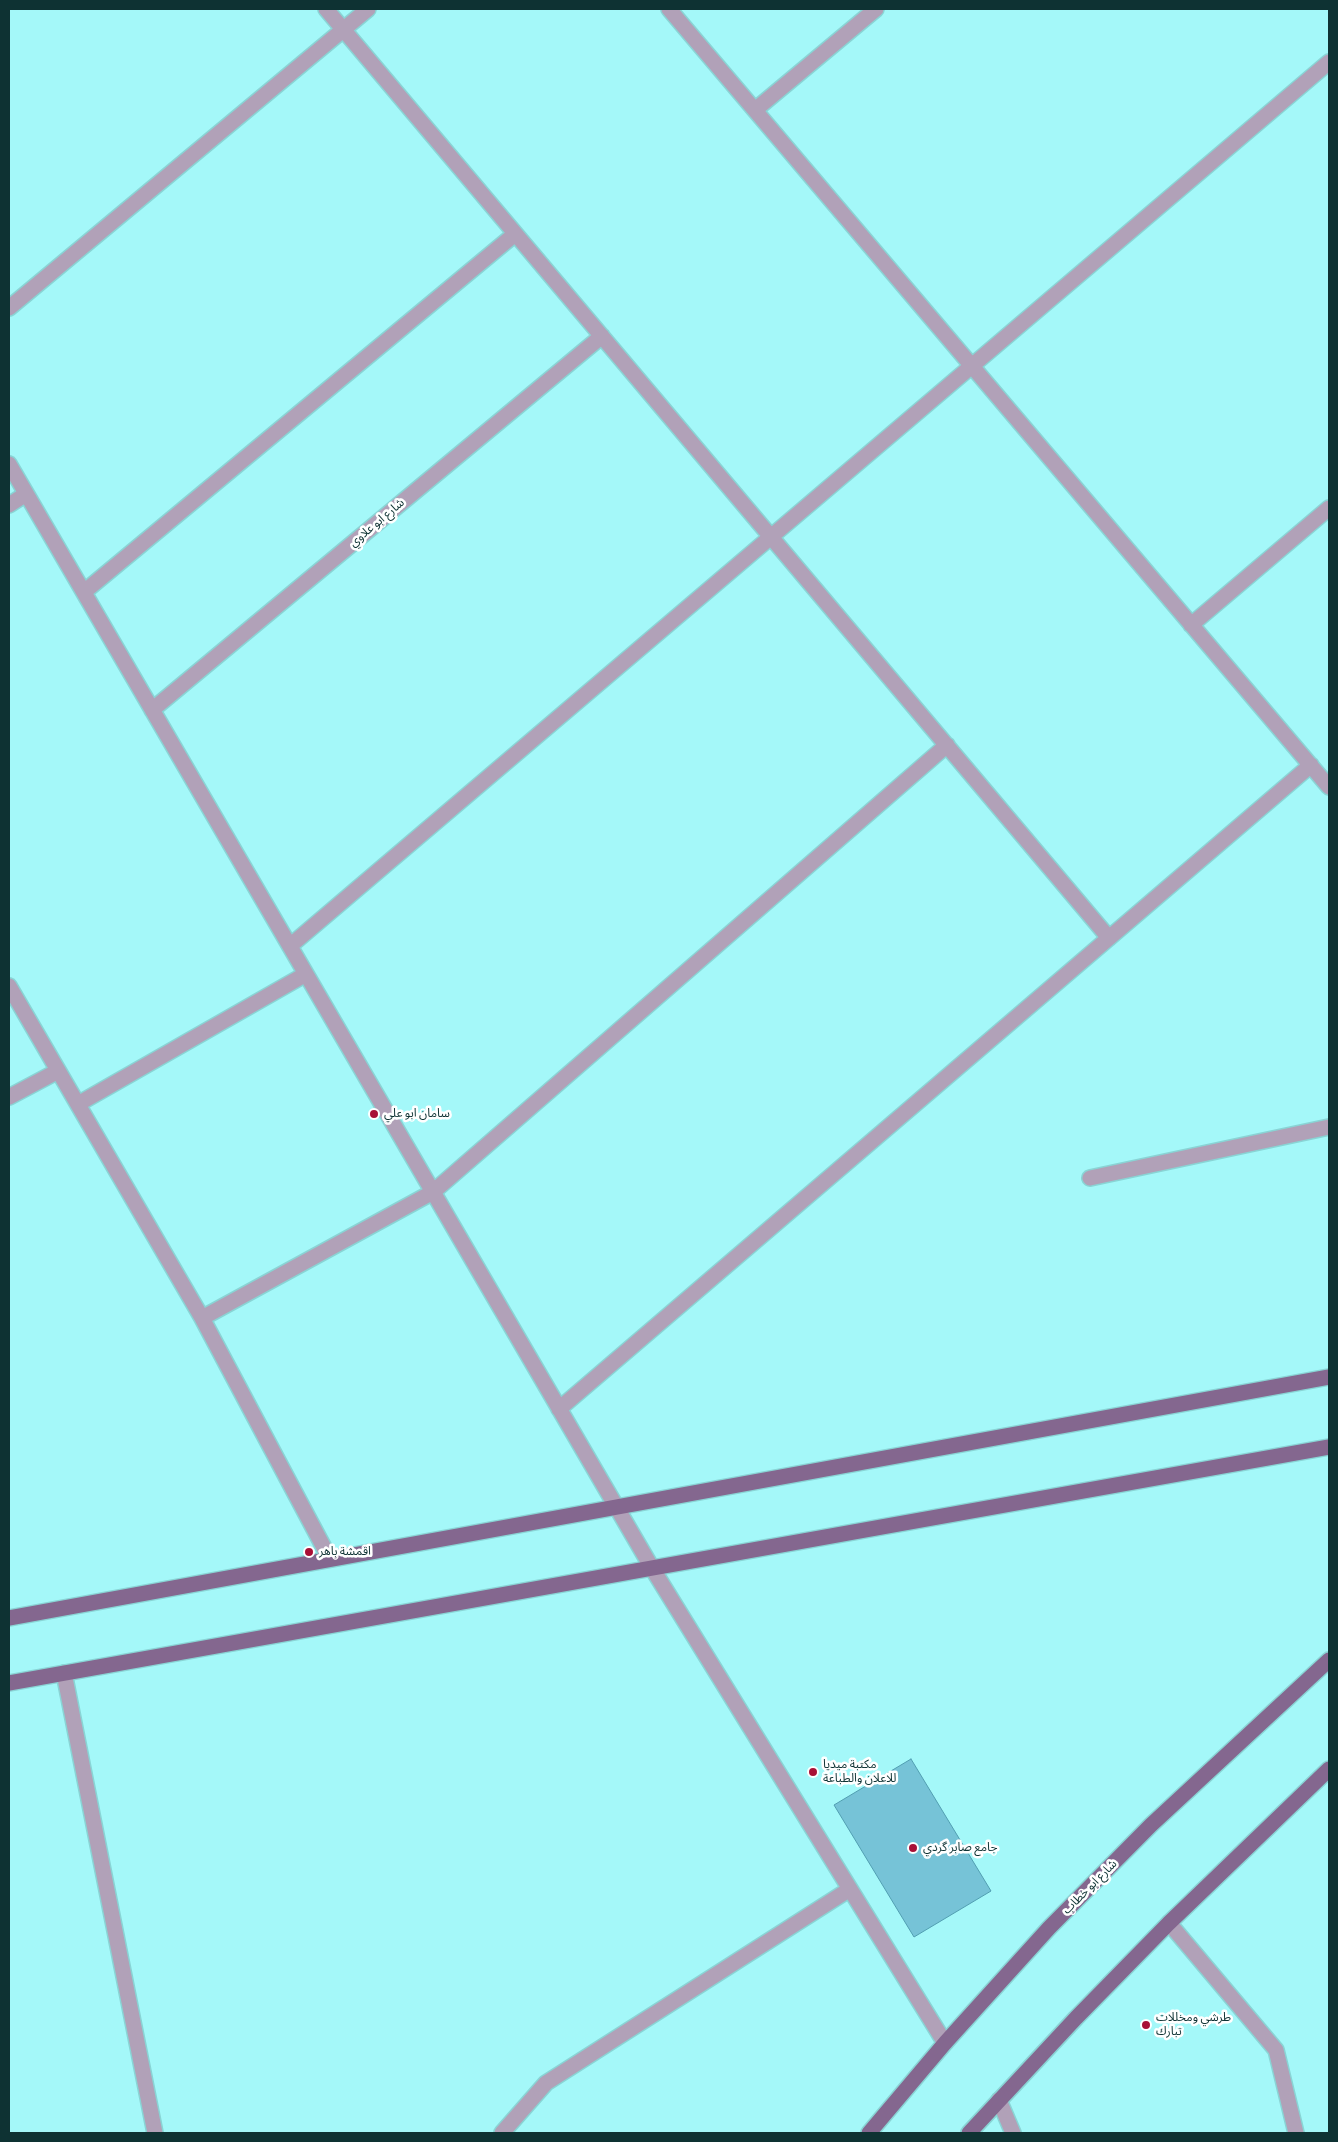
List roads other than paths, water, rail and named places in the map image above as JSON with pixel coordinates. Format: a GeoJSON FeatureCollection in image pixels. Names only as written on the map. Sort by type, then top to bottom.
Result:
{"type":"FeatureCollection","features":[{"type":"Feature","properties":{"kind":"main road"},"geometry":{"type":"LineString","coordinates":[[9,1618],[1329,1377]]}},
{"type":"Feature","properties":{"kind":"main road"},"geometry":{"type":"LineString","coordinates":[[9,1683],[1329,1447]]}},
{"type":"Feature","properties":{"kind":"main road","name":"شارع ابو خطاب"},"geometry":{"type":"LineString","coordinates":[[869,2133],[944,2043],[1049,1928],[1151,1825],[1329,1660]]}},
{"type":"Feature","properties":{"kind":"main road"},"geometry":{"type":"LineString","coordinates":[[969,2133],[1169,1922],[1329,1769]]}},
{"type":"Feature","properties":{"kind":"street"},"geometry":{"type":"LineString","coordinates":[[326,9],[1109,938]]}},
{"type":"Feature","properties":{"kind":"street"},"geometry":{"type":"LineString","coordinates":[[9,308],[368,9]]}},
{"type":"Feature","properties":{"kind":"street"},"geometry":{"type":"LineString","coordinates":[[669,9],[1329,787]]}},
{"type":"Feature","properties":{"kind":"street"},"geometry":{"type":"LineString","coordinates":[[755,110],[876,9]]}},
{"type":"Feature","properties":{"kind":"street"},"geometry":{"type":"LineString","coordinates":[[290,946],[1329,62]]}},
{"type":"Feature","properties":{"kind":"street"},"geometry":{"type":"LineString","coordinates":[[84,592],[515,234]]}},
{"type":"Feature","properties":{"kind":"street","name":"شارع ابو علاوي"},"geometry":{"type":"LineString","coordinates":[[152,710],[602,336]]}},
{"type":"Feature","properties":{"kind":"street"},"geometry":{"type":"LineString","coordinates":[[9,464],[652,1568],[944,2043]]}},
{"type":"Feature","properties":{"kind":"street"},"geometry":{"type":"LineString","coordinates":[[9,505],[26,494]]}},
{"type":"Feature","properties":{"kind":"street"},"geometry":{"type":"LineString","coordinates":[[1191,625],[1329,508]]}},
{"type":"Feature","properties":{"kind":"street"},"geometry":{"type":"LineString","coordinates":[[202,1318],[433,1192],[946,745]]}},
{"type":"Feature","properties":{"kind":"street"},"geometry":{"type":"LineString","coordinates":[[559,1409],[1311,765]]}},
{"type":"Feature","properties":{"kind":"street"},"geometry":{"type":"LineString","coordinates":[[78,1104],[306,974]]}},
{"type":"Feature","properties":{"kind":"street"},"geometry":{"type":"LineString","coordinates":[[9,986],[202,1318],[330,1559]]}},
{"type":"Feature","properties":{"kind":"street"},"geometry":{"type":"LineString","coordinates":[[9,1097],[58,1071]]}},
{"type":"Feature","properties":{"kind":"street"},"geometry":{"type":"LineString","coordinates":[[1090,1178],[1329,1127]]}},
{"type":"Feature","properties":{"kind":"street"},"geometry":{"type":"LineString","coordinates":[[64,1673],[155,2133]]}},
{"type":"Feature","properties":{"kind":"street"},"geometry":{"type":"LineString","coordinates":[[502,2133],[546,2083],[850,1890]]}},
{"type":"Feature","properties":{"kind":"street"},"geometry":{"type":"LineString","coordinates":[[1169,1922],[1276,2050],[1296,2133]]}},
{"type":"Feature","properties":{"kind":"street"},"geometry":{"type":"LineString","coordinates":[[1000,2100],[1013,2133]]}},
{"type":"Feature","properties":{"kind":"place","name":"سامان ابو علي"},"geometry":{"type":"Point","coordinates":[374,1114]}},
{"type":"Feature","properties":{"kind":"place","name":"اقمشة باهر"},"geometry":{"type":"Point","coordinates":[309,1552]}},
{"type":"Feature","properties":{"kind":"place","name":"مكتبة ميديا للاعلان والطباعة"},"geometry":{"type":"Point","coordinates":[813,1772]}},
{"type":"Feature","properties":{"kind":"place","name":"جامع صابر گردي"},"geometry":{"type":"Point","coordinates":[913,1848]}},
{"type":"Feature","properties":{"kind":"place","name":"طرشي ومخللات تبارك"},"geometry":{"type":"Point","coordinates":[1146,2025]}}]}
